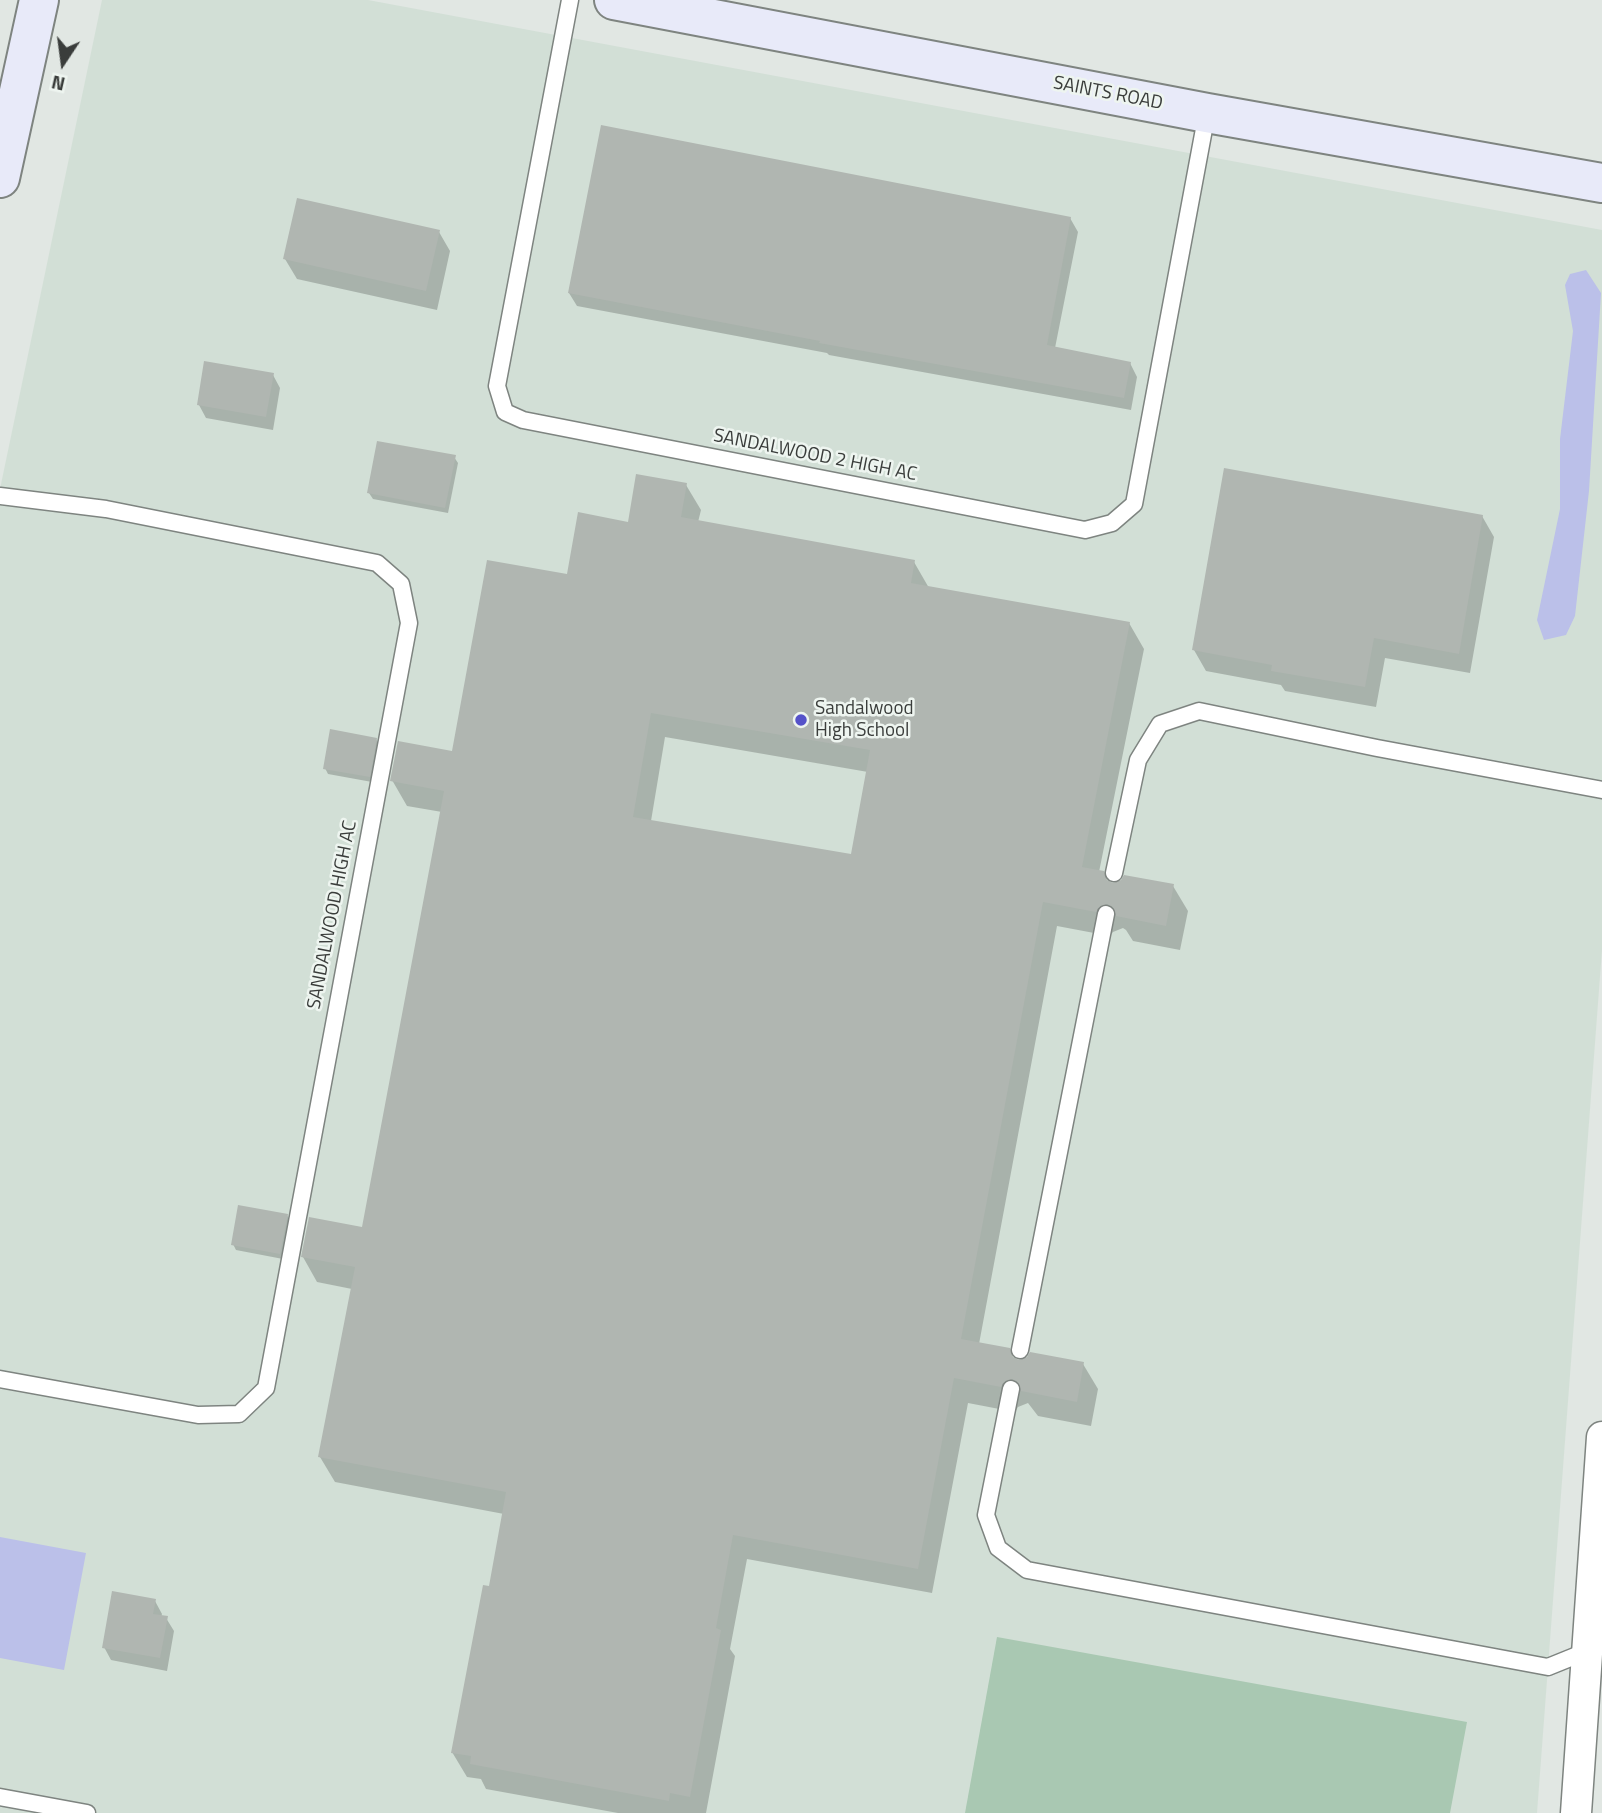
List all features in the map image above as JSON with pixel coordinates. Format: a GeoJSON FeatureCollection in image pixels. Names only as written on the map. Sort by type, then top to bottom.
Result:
{"type":"FeatureCollection","features":[{"type":"Feature","properties":{"kind":"street"},"geometry":{"type":"LineString","coordinates":[[0,178],[39,0]]}},
{"type":"Feature","properties":{"kind":"street","name":"SAINTS ROAD"},"geometry":{"type":"LineString","coordinates":[[614,0],[1207,113],[1602,183]]}},
{"type":"Feature","properties":{"kind":"street"},"geometry":{"type":"LineString","coordinates":[[1576,1813],[1595,1648],[1602,1437]]}},
{"type":"Feature","properties":{"kind":"lane","name":"SANDALWOOD 2 HIGH AC"},"geometry":{"type":"LineString","coordinates":[[570,0],[496,386],[505,412],[523,420],[1085,530],[1112,523],[1134,504],[1207,113]]}},
{"type":"Feature","properties":{"kind":"lane","name":"SANDALWOOD HIGH AC"},"geometry":{"type":"LineString","coordinates":[[0,496],[106,509],[377,564],[401,584],[409,624],[266,1388],[239,1414],[198,1415],[0,1379]]}},
{"type":"Feature","properties":{"kind":"lane"},"geometry":{"type":"LineString","coordinates":[[1114,873],[1138,760],[1160,724],[1199,711],[1602,790]]}},
{"type":"Feature","properties":{"kind":"lane"},"geometry":{"type":"LineString","coordinates":[[1020,1350],[1106,914]]}},
{"type":"Feature","properties":{"kind":"lane"},"geometry":{"type":"LineString","coordinates":[[1011,1389],[986,1515],[998,1548],[1027,1570],[1548,1667],[1595,1648]]}},
{"type":"Feature","properties":{"kind":"lane"},"geometry":{"type":"LineString","coordinates":[[0,1797],[87,1813]]}},
{"type":"Feature","properties":{"kind":"shaded area","name":"Sandalwood High School"},"geometry":{"type":"Polygon","coordinates":[[[102,0],[368,0],[1602,230],[1602,950],[1537,1813],[0,1813],[0,489],[102,0]]]}},
{"type":"Feature","properties":{"kind":"green space"},"geometry":{"type":"Polygon","coordinates":[[[997,1637],[1467,1722],[1450,1813],[965,1813],[997,1637]]]}},
{"type":"Feature","properties":{"kind":"water"},"geometry":{"type":"Polygon","coordinates":[[[1586,270],[1601,293],[1589,491],[1575,616],[1566,635],[1544,640],[1537,620],[1560,509],[1560,439],[1573,331],[1565,285],[1570,274],[1586,270]]]}},
{"type":"Feature","properties":{"kind":"water"},"geometry":{"type":"Polygon","coordinates":[[[0,1537],[86,1553],[64,1670],[0,1658],[0,1537]]]}},
{"type":"Feature","properties":{"kind":"building"},"geometry":{"type":"Polygon","coordinates":[[[601,125],[1071,217],[1047,345],[1131,362],[1124,398],[819,343],[820,341],[568,293],[601,125]]]}},
{"type":"Feature","properties":{"kind":"building"},"geometry":{"type":"Polygon","coordinates":[[[297,198],[440,230],[426,291],[283,259],[297,198]]]}},
{"type":"Feature","properties":{"kind":"building"},"geometry":{"type":"Polygon","coordinates":[[[204,361],[274,373],[266,417],[197,405],[204,361]]]}},
{"type":"Feature","properties":{"kind":"building"},"geometry":{"type":"Polygon","coordinates":[[[377,441],[456,455],[445,508],[367,493],[377,441]]]}},
{"type":"Feature","properties":{"kind":"building"},"geometry":{"type":"Polygon","coordinates":[[[1224,468],[1483,515],[1459,654],[1374,638],[1365,687],[1271,671],[1272,665],[1192,650],[1224,468]]]}},
{"type":"Feature","properties":{"kind":"building"},"geometry":{"type":"Polygon","coordinates":[[[636,474],[687,483],[681,517],[915,560],[911,583],[1130,622],[1082,867],[1104,871],[1107,880],[1113,883],[1121,880],[1124,875],[1174,884],[1166,926],[1116,916],[1113,907],[1107,904],[1099,907],[1096,912],[1043,902],[961,1339],[1010,1348],[1013,1357],[1019,1360],[1027,1357],[1030,1352],[1084,1362],[1077,1402],[1021,1391],[1018,1382],[1012,1379],[1004,1382],[1001,1387],[954,1378],[918,1569],[733,1535],[716,1628],[721,1630],[690,1797],[670,1793],[669,1801],[470,1764],[471,1756],[451,1753],[483,1585],[489,1586],[506,1492],[318,1457],[355,1267],[301,1257],[309,1217],[362,1227],[444,791],[390,781],[398,741],[452,751],[487,560],[567,574],[578,512],[628,522],[636,474]],[[651,713],[633,817],[851,854],[870,750],[651,713]]]}},
{"type":"Feature","properties":{"kind":"building"},"geometry":{"type":"Polygon","coordinates":[[[330,729],[377,738],[370,777],[323,769],[330,729]]]}},
{"type":"Feature","properties":{"kind":"building"},"geometry":{"type":"Polygon","coordinates":[[[238,1205],[288,1214],[280,1254],[231,1245],[238,1205]]]}},
{"type":"Feature","properties":{"kind":"building"},"geometry":{"type":"Polygon","coordinates":[[[112,1591],[156,1599],[153,1614],[168,1616],[160,1658],[102,1648],[112,1591]]]}},
{"type":"Feature","properties":{"kind":"place","name":"Sandalwood High School"},"geometry":{"type":"Point","coordinates":[801,720]}}]}
